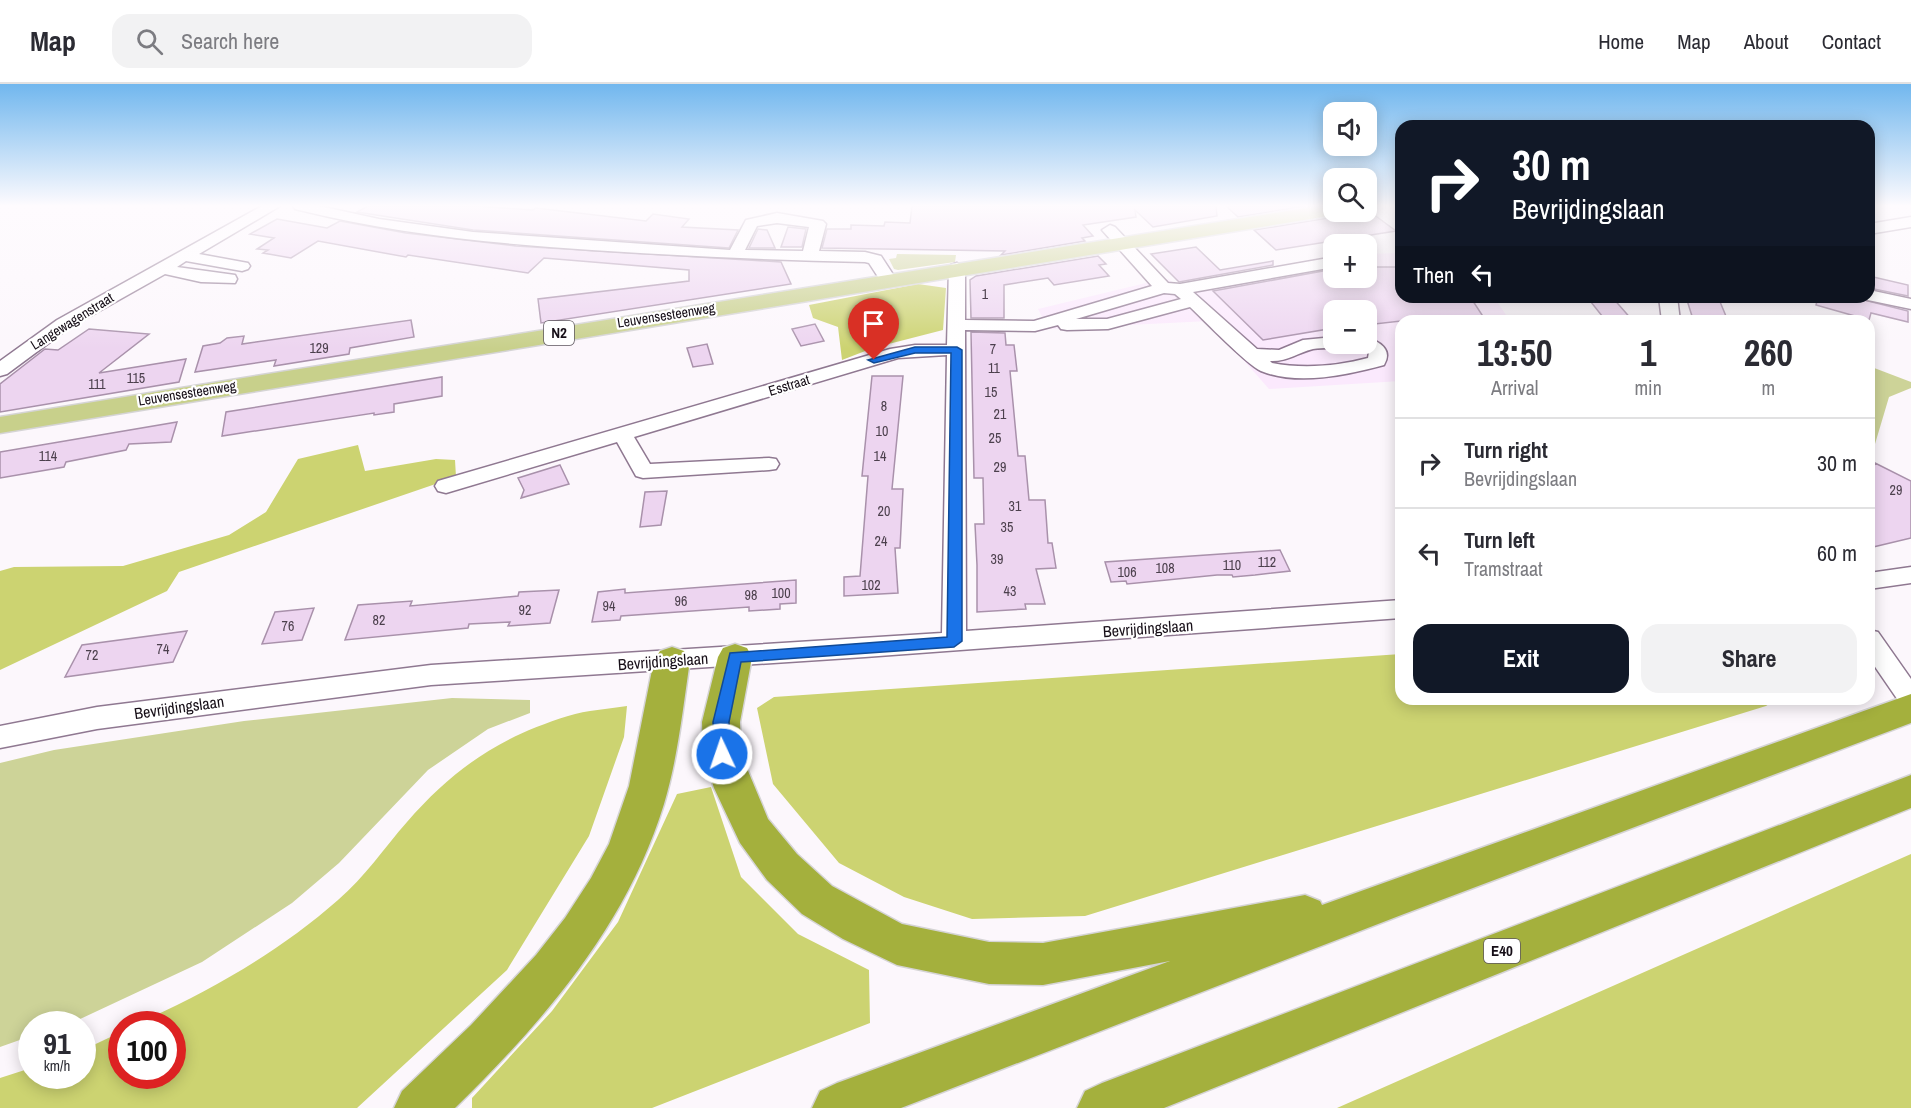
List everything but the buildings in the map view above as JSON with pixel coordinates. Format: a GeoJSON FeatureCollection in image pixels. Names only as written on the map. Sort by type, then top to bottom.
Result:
{"type":"FeatureCollection","features":[{"type":"Feature","properties":{"kind":"highway"},"geometry":{"type":"LineString","coordinates":[[735,657],[721,722],[722,754],[753,831],[782,867],[816,900],[858,925],[897,944],[989,963],[1043,964],[1392,899]]}},
{"type":"Feature","properties":{"kind":"highway"},"geometry":{"type":"LineString","coordinates":[[419,1108],[477,1053],[546,980],[591,917],[623,856],[644,805],[655,759],[672,660]]}},
{"type":"Feature","properties":{"kind":"highway"},"geometry":{"type":"LineString","coordinates":[[837,1108],[1392,899],[1893,714]]}},
{"type":"Feature","properties":{"kind":"highway","name":"E40"},"geometry":{"type":"LineString","coordinates":[[1102,1108],[1906,793]]}},
{"type":"Feature","properties":{"kind":"main road","name":"Leuvensesteenweg"},"geometry":{"type":"LineString","coordinates":[[0,424],[957,268],[1029,254]]}},
{"type":"Feature","properties":{"kind":"street","name":"Langewagenstraat"},"geometry":{"type":"LineString","coordinates":[[0,370],[63,324],[187,254]]}},
{"type":"Feature","properties":{"kind":"street"},"geometry":{"type":"LineString","coordinates":[[713,254],[865,257],[874,259],[888,279]]}},
{"type":"Feature","properties":{"kind":"street"},"geometry":{"type":"LineString","coordinates":[[1134,254],[1266,367],[1296,373],[1319,371],[1377,361],[1377,349]]}},
{"type":"Feature","properties":{"kind":"street"},"geometry":{"type":"LineString","coordinates":[[183,256],[242,266]]}},
{"type":"Feature","properties":{"kind":"street"},"geometry":{"type":"LineString","coordinates":[[1035,326],[1179,293],[1323,264]]}},
{"type":"Feature","properties":{"kind":"street"},"geometry":{"type":"LineString","coordinates":[[161,268],[201,277],[229,279]]}},
{"type":"Feature","properties":{"kind":"street"},"geometry":{"type":"LineString","coordinates":[[954,641],[957,268]]}},
{"type":"Feature","properties":{"kind":"street"},"geometry":{"type":"LineString","coordinates":[[957,325],[1108,324],[1179,293]]}},
{"type":"Feature","properties":{"kind":"street"},"geometry":{"type":"LineString","coordinates":[[1875,296],[1911,304]]}},
{"type":"Feature","properties":{"kind":"street"},"geometry":{"type":"LineString","coordinates":[[1251,354],[1281,356],[1294,349],[1323,344]]}},
{"type":"Feature","properties":{"kind":"street"},"geometry":{"type":"LineString","coordinates":[[1294,349],[1319,371]]}},
{"type":"Feature","properties":{"kind":"street","name":"Esstraat"},"geometry":{"type":"LineString","coordinates":[[446,486],[896,353],[915,350],[957,350]]}},
{"type":"Feature","properties":{"kind":"street"},"geometry":{"type":"LineString","coordinates":[[623,435],[644,471],[769,464]]}},
{"type":"Feature","properties":{"kind":"street"},"geometry":{"type":"LineString","coordinates":[[1875,580],[1911,575]]}},
{"type":"Feature","properties":{"kind":"street","name":"Bevrijdingslaan"},"geometry":{"type":"LineString","coordinates":[[0,737],[97,718],[431,675],[735,657],[1395,609]]}},
{"type":"Feature","properties":{"kind":"street"},"geometry":{"type":"LineString","coordinates":[[1875,648],[1911,699]]}},
{"type":"Feature","properties":{"kind":"shaded area"},"geometry":{"type":"Polygon","coordinates":[[[1377,254],[1395,254],[1395,303],[1498,303],[1506,315],[1395,315],[1395,381],[1269,389],[1209,321],[1048,329],[1038,309],[1150,282],[1169,279],[1177,287],[1323,262],[1323,288],[1377,288],[1377,254]]]}},
{"type":"Feature","properties":{"kind":"green space"},"geometry":{"type":"Polygon","coordinates":[[[897,254],[956,255],[955,262],[898,270],[894,269],[889,259],[896,258],[897,254]]]}},
{"type":"Feature","properties":{"kind":"green space"},"geometry":{"type":"Polygon","coordinates":[[[918,284],[946,288],[943,330],[873,348],[842,360],[838,327],[813,318],[809,305],[918,284]]]}},
{"type":"Feature","properties":{"kind":"green space"},"geometry":{"type":"Polygon","coordinates":[[[1875,368],[1911,382],[1911,388],[1889,397],[1875,444],[1875,368]]]}},
{"type":"Feature","properties":{"kind":"green space"},"geometry":{"type":"Polygon","coordinates":[[[358,445],[365,471],[436,459],[455,460],[456,477],[179,572],[167,591],[0,670],[0,571],[14,567],[123,566],[229,535],[266,512],[298,459],[358,445]]]}},
{"type":"Feature","properties":{"kind":"green space"},"geometry":{"type":"Polygon","coordinates":[[[1395,654],[1395,705],[1767,705],[1085,916],[972,919],[904,897],[839,863],[773,784],[757,708],[774,697],[1395,654]]]}},
{"type":"Feature","properties":{"kind":"green space"},"geometry":{"type":"Polygon","coordinates":[[[452,698],[530,700],[530,713],[488,729],[428,770],[339,863],[292,903],[202,962],[96,1012],[18,1011],[18,1041],[0,1047],[0,763],[54,750],[244,721],[452,698]]]}},
{"type":"Feature","properties":{"kind":"green space"},"geometry":{"type":"Polygon","coordinates":[[[627,706],[624,737],[589,836],[507,970],[357,1108],[0,1108],[0,1078],[18,1072],[18,1089],[96,1089],[96,1044],[108,1038],[108,1089],[186,1089],[186,1011],[164,1011],[267,954],[315,919],[357,882],[407,822],[461,770],[521,734],[543,724],[583,712],[627,706]]]}},
{"type":"Feature","properties":{"kind":"green space"},"geometry":{"type":"Polygon","coordinates":[[[711,787],[741,877],[798,934],[869,970],[870,1023],[652,1108],[472,1108],[472,1098],[552,1011],[618,922],[677,794],[711,787]]]}},
{"type":"Feature","properties":{"kind":"green space"},"geometry":{"type":"Polygon","coordinates":[[[1911,854],[1911,1108],[1337,1108],[1911,854]]]}},
{"type":"Feature","properties":{"kind":"route"},"geometry":{"type":"LineString","coordinates":[[722,754],[721,722],[735,657],[954,641],[957,350],[915,350],[874,360]]}}]}
